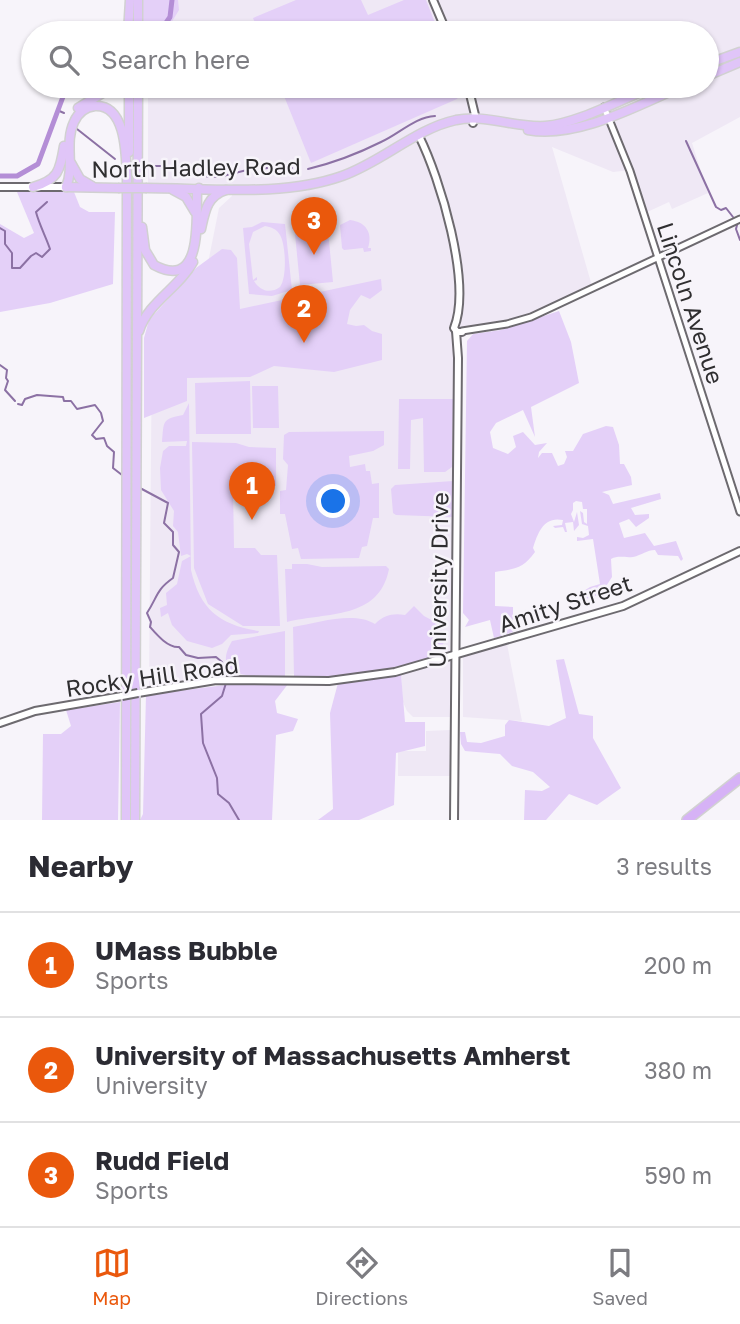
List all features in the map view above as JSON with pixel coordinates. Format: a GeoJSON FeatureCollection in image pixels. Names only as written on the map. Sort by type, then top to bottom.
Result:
{"type":"FeatureCollection","features":[{"type":"Feature","properties":{"kind":"highway"},"geometry":{"type":"LineString","coordinates":[[687,820],[740,778]]}},
{"type":"Feature","properties":{"kind":"main road"},"geometry":{"type":"LineString","coordinates":[[129,21],[130,0]]}},
{"type":"Feature","properties":{"kind":"main road"},"geometry":{"type":"LineString","coordinates":[[138,0],[138,21]]}},
{"type":"Feature","properties":{"kind":"main road"},"geometry":{"type":"LineString","coordinates":[[433,0],[442,21]]}},
{"type":"Feature","properties":{"kind":"main road"},"geometry":{"type":"LineString","coordinates":[[719,60],[740,52]]}},
{"type":"Feature","properties":{"kind":"main road"},"geometry":{"type":"LineString","coordinates":[[719,71],[740,62]]}},
{"type":"Feature","properties":{"kind":"main road"},"geometry":{"type":"LineString","coordinates":[[66,187],[69,180],[66,132],[74,112],[96,98]]}},
{"type":"Feature","properties":{"kind":"main road"},"geometry":{"type":"LineString","coordinates":[[126,820],[129,98]]}},
{"type":"Feature","properties":{"kind":"main road"},"geometry":{"type":"LineString","coordinates":[[135,820],[138,98]]}},
{"type":"Feature","properties":{"kind":"main road"},"geometry":{"type":"LineString","coordinates":[[471,98],[472,120]]}},
{"type":"Feature","properties":{"kind":"main road"},"geometry":{"type":"LineString","coordinates":[[472,120],[546,126],[567,122],[626,98]]}},
{"type":"Feature","properties":{"kind":"main road"},"geometry":{"type":"LineString","coordinates":[[472,120],[536,132],[556,132],[579,128],[654,98]]}},
{"type":"Feature","properties":{"kind":"main road"},"geometry":{"type":"LineString","coordinates":[[33,187],[54,178],[66,150],[73,123],[83,110],[93,107],[110,110],[117,117],[121,129],[126,167],[128,253]]}},
{"type":"Feature","properties":{"kind":"main road","name":"North Hadley Road"},"geometry":{"type":"LineString","coordinates":[[0,187],[284,188],[317,184],[353,172],[418,139],[472,120]]}},
{"type":"Feature","properties":{"kind":"main road","name":"University Drive"},"geometry":{"type":"LineString","coordinates":[[418,139],[443,199],[457,264],[460,328],[454,820]]}},
{"type":"Feature","properties":{"kind":"main road"},"geometry":{"type":"LineString","coordinates":[[66,150],[77,176],[96,187]]}},
{"type":"Feature","properties":{"kind":"main road"},"geometry":{"type":"LineString","coordinates":[[168,188],[189,200],[200,226]]}},
{"type":"Feature","properties":{"kind":"main road"},"geometry":{"type":"LineString","coordinates":[[136,340],[146,316],[190,267],[197,250],[200,226],[197,192],[199,188]]}},
{"type":"Feature","properties":{"kind":"main road"},"geometry":{"type":"LineString","coordinates":[[138,192],[145,250],[157,267],[174,270],[186,264],[195,247],[211,199],[232,188]]}},
{"type":"Feature","properties":{"kind":"main road","name":"Amity Street"},"geometry":{"type":"LineString","coordinates":[[395,671],[623,606],[740,551]]}},
{"type":"Feature","properties":{"kind":"main road","name":"Rocky Hill Road"},"geometry":{"type":"LineString","coordinates":[[0,724],[35,711],[216,680],[329,681],[395,671]]}},
{"type":"Feature","properties":{"kind":"street","name":"Lincoln Avenue"},"geometry":{"type":"LineString","coordinates":[[602,108],[625,160],[740,512]]}},
{"type":"Feature","properties":{"kind":"street"},"geometry":{"type":"LineString","coordinates":[[460,328],[503,325],[521,320],[740,219]]}},
{"type":"Feature","properties":{"kind":"shaded area"},"geometry":{"type":"Polygon","coordinates":[[[142,0],[178,0],[179,10],[172,21],[142,21],[142,0]]]}},
{"type":"Feature","properties":{"kind":"shaded area"},"geometry":{"type":"Polygon","coordinates":[[[148,0],[740,0],[740,117],[692,143],[708,193],[672,209],[669,202],[645,213],[631,170],[613,172],[552,147],[592,286],[522,318],[465,329],[459,336],[455,347],[450,653],[373,672],[201,677],[149,686],[152,338],[208,263],[219,208],[232,196],[233,184],[148,183],[148,98],[719,98],[719,21],[148,21],[148,0]]]}},
{"type":"Feature","properties":{"kind":"shaded area"},"geometry":{"type":"Polygon","coordinates":[[[296,0],[361,0],[368,15],[404,0],[426,0],[434,21],[254,21],[253,18],[296,0]]]}},
{"type":"Feature","properties":{"kind":"shaded area"},"geometry":{"type":"Polygon","coordinates":[[[285,98],[458,98],[457,99],[311,163],[285,98]]]}},
{"type":"Feature","properties":{"kind":"shaded area"},"geometry":{"type":"Polygon","coordinates":[[[17,192],[74,192],[80,207],[89,212],[115,212],[113,284],[50,303],[0,312],[0,224],[24,238],[34,233],[17,192]]]}},
{"type":"Feature","properties":{"kind":"shaded area"},"geometry":{"type":"Polygon","coordinates":[[[350,220],[367,229],[370,238],[368,248],[371,248],[371,251],[364,252],[363,248],[342,248],[340,225],[350,220]]]}},
{"type":"Feature","properties":{"kind":"shaded area"},"geometry":{"type":"Polygon","coordinates":[[[262,222],[285,224],[292,290],[272,296],[249,294],[243,228],[262,222]],[[265,226],[253,232],[249,244],[253,280],[257,277],[254,281],[256,284],[269,291],[280,287],[285,261],[280,235],[276,230],[265,226]]]}},
{"type":"Feature","properties":{"kind":"shaded area"},"geometry":{"type":"Polygon","coordinates":[[[328,231],[333,282],[300,285],[295,234],[328,231]]]}},
{"type":"Feature","properties":{"kind":"shaded area"},"geometry":{"type":"Polygon","coordinates":[[[222,249],[231,250],[237,258],[240,309],[381,279],[382,290],[370,299],[361,295],[350,310],[347,324],[364,325],[382,334],[382,360],[334,372],[274,366],[250,377],[187,378],[187,401],[144,418],[144,338],[149,320],[196,268],[222,249]]]}},
{"type":"Feature","properties":{"kind":"shaded area"},"geometry":{"type":"Polygon","coordinates":[[[559,311],[571,342],[579,383],[531,407],[535,437],[523,410],[496,423],[490,432],[493,448],[508,454],[516,447],[513,436],[523,432],[535,445],[547,443],[539,452],[538,458],[542,453],[552,453],[558,466],[564,464],[567,457],[565,451],[573,451],[583,434],[606,426],[613,427],[619,445],[620,464],[624,464],[632,485],[602,492],[609,495],[613,504],[660,493],[661,499],[631,508],[635,515],[649,514],[649,518],[636,527],[629,519],[619,523],[624,538],[645,533],[654,546],[676,541],[683,559],[681,561],[678,556],[658,555],[655,550],[633,557],[611,559],[612,577],[601,594],[586,599],[579,594],[600,584],[593,539],[577,541],[577,537],[589,535],[588,526],[582,524],[580,511],[587,524],[587,509],[583,509],[582,502],[576,501],[571,514],[574,522],[577,512],[579,525],[574,531],[573,522],[565,523],[565,532],[563,527],[553,526],[562,525],[563,520],[551,520],[540,531],[533,548],[535,552],[526,562],[513,569],[495,572],[495,606],[513,607],[513,632],[494,638],[490,620],[465,627],[469,620],[463,613],[467,341],[473,334],[501,330],[559,311]]]}},
{"type":"Feature","properties":{"kind":"shaded area"},"geometry":{"type":"Polygon","coordinates":[[[250,381],[251,434],[196,434],[195,383],[250,381]]]}},
{"type":"Feature","properties":{"kind":"shaded area"},"geometry":{"type":"Polygon","coordinates":[[[252,386],[278,386],[279,428],[253,428],[252,386]]]}},
{"type":"Feature","properties":{"kind":"shaded area"},"geometry":{"type":"Polygon","coordinates":[[[399,399],[453,399],[452,467],[445,472],[424,472],[423,418],[411,420],[410,469],[398,469],[399,399]]]}},
{"type":"Feature","properties":{"kind":"shaded area"},"geometry":{"type":"Polygon","coordinates":[[[189,403],[191,556],[181,556],[178,532],[173,526],[174,511],[161,490],[160,468],[163,451],[169,446],[186,446],[187,441],[162,442],[165,422],[183,415],[189,403]]]}},
{"type":"Feature","properties":{"kind":"shaded area"},"geometry":{"type":"Polygon","coordinates":[[[384,431],[384,445],[373,451],[349,456],[350,467],[365,464],[366,471],[370,471],[372,484],[379,483],[379,518],[373,518],[367,546],[362,547],[359,558],[301,559],[298,548],[292,549],[285,514],[280,514],[280,491],[286,490],[288,465],[283,459],[284,435],[289,432],[384,431]]]}},
{"type":"Feature","properties":{"kind":"shaded area"},"geometry":{"type":"Polygon","coordinates":[[[192,442],[236,443],[249,447],[276,448],[276,486],[233,487],[234,548],[255,548],[261,555],[277,555],[280,626],[243,626],[208,604],[194,568],[192,442]]]}},
{"type":"Feature","properties":{"kind":"shaded area"},"geometry":{"type":"Polygon","coordinates":[[[453,481],[453,517],[393,513],[391,489],[395,485],[453,481]]]}},
{"type":"Feature","properties":{"kind":"shaded area"},"geometry":{"type":"Polygon","coordinates":[[[191,556],[195,584],[206,605],[223,620],[259,631],[258,633],[231,635],[222,644],[212,648],[187,641],[172,625],[168,613],[161,617],[160,608],[167,605],[166,593],[177,584],[182,561],[191,556]]]}},
{"type":"Feature","properties":{"kind":"shaded area"},"geometry":{"type":"Polygon","coordinates":[[[292,564],[322,567],[386,566],[389,569],[383,586],[363,606],[287,622],[285,569],[292,569],[292,564]]]}},
{"type":"Feature","properties":{"kind":"shaded area"},"geometry":{"type":"Polygon","coordinates":[[[414,606],[424,616],[441,625],[444,642],[437,656],[348,676],[294,676],[293,627],[346,618],[375,624],[389,615],[405,615],[414,606]]]}},
{"type":"Feature","properties":{"kind":"shaded area"},"geometry":{"type":"Polygon","coordinates":[[[285,631],[285,676],[240,674],[227,664],[226,654],[232,641],[285,631]]]}},
{"type":"Feature","properties":{"kind":"shaded area"},"geometry":{"type":"Polygon","coordinates":[[[507,644],[522,721],[463,717],[463,656],[507,644]]]}},
{"type":"Feature","properties":{"kind":"shaded area"},"geometry":{"type":"Polygon","coordinates":[[[450,659],[453,663],[453,717],[413,717],[403,702],[401,673],[450,659]]]}},
{"type":"Feature","properties":{"kind":"shaded area"},"geometry":{"type":"Polygon","coordinates":[[[564,659],[579,714],[593,716],[593,738],[621,788],[597,805],[569,794],[546,820],[524,820],[525,790],[542,791],[550,787],[533,772],[512,766],[500,754],[465,751],[460,732],[465,732],[467,742],[481,743],[505,736],[505,725],[509,720],[549,726],[566,718],[556,660],[564,659]]]}},
{"type":"Feature","properties":{"kind":"shaded area"},"geometry":{"type":"Polygon","coordinates":[[[401,674],[405,722],[425,722],[425,746],[396,753],[394,805],[359,820],[318,820],[333,809],[330,713],[338,683],[401,674]]]}},
{"type":"Feature","properties":{"kind":"shaded area"},"geometry":{"type":"Polygon","coordinates":[[[241,683],[288,684],[275,701],[277,713],[298,719],[293,731],[276,735],[272,820],[140,820],[143,814],[146,695],[241,683]]]}},
{"type":"Feature","properties":{"kind":"shaded area"},"geometry":{"type":"Polygon","coordinates":[[[120,702],[118,820],[42,820],[43,734],[61,734],[71,726],[66,710],[120,702]]]}},
{"type":"Feature","properties":{"kind":"shaded area"},"geometry":{"type":"Polygon","coordinates":[[[450,730],[450,776],[398,776],[398,751],[426,751],[426,731],[450,730]]]}},
{"type":"Feature","properties":{"kind":"waterway"},"geometry":{"type":"LineString","coordinates":[[167,21],[172,0]]}},
{"type":"Feature","properties":{"kind":"waterway"},"geometry":{"type":"LineString","coordinates":[[0,176],[17,176],[38,164],[63,98]]}},
{"type":"Feature","properties":{"kind":"waterway"},"geometry":{"type":"LineString","coordinates":[[57,110],[64,113]]}},
{"type":"Feature","properties":{"kind":"waterway"},"geometry":{"type":"LineString","coordinates":[[308,169],[354,154],[388,139],[414,123],[435,116]]}},
{"type":"Feature","properties":{"kind":"waterway"},"geometry":{"type":"LineString","coordinates":[[77,129],[115,159]]}},
{"type":"Feature","properties":{"kind":"waterway"},"geometry":{"type":"LineString","coordinates":[[686,141],[716,207],[721,210],[726,208],[733,217]]}},
{"type":"Feature","properties":{"kind":"waterway"},"geometry":{"type":"LineString","coordinates":[[146,166],[188,166],[198,176],[219,177],[259,167],[292,168]]}},
{"type":"Feature","properties":{"kind":"waterway"},"geometry":{"type":"LineString","coordinates":[[0,228],[5,231],[5,244],[12,253],[12,268],[20,268],[36,253],[42,257],[50,249],[36,212],[47,202]]}},
{"type":"Feature","properties":{"kind":"waterway"},"geometry":{"type":"LineString","coordinates":[[737,225],[740,240]]}},
{"type":"Feature","properties":{"kind":"waterway"},"geometry":{"type":"LineString","coordinates":[[0,365],[7,370],[5,390],[15,401]]}},
{"type":"Feature","properties":{"kind":"waterway"},"geometry":{"type":"LineString","coordinates":[[18,404],[22,405],[25,399],[37,395],[63,397],[64,401],[71,401],[77,409],[95,405],[103,421],[92,435],[96,439],[104,438],[107,446],[114,452],[113,468],[122,475]]}},
{"type":"Feature","properties":{"kind":"waterway"},"geometry":{"type":"LineString","coordinates":[[140,488],[168,503],[164,523],[173,532],[173,545],[179,552],[173,578],[160,590],[147,613],[150,627],[163,640],[179,647],[186,655],[198,658],[216,657],[222,662],[226,676]]}},
{"type":"Feature","properties":{"kind":"waterway"},"geometry":{"type":"LineString","coordinates":[[226,683],[222,696],[201,714],[203,743],[217,778],[218,794],[229,803],[239,820]]}},
{"type":"Feature","properties":{"kind":"place","name":"Rudd Field"},"geometry":{"type":"Point","coordinates":[314,255]}},
{"type":"Feature","properties":{"kind":"place","name":"University of Massachusetts Amherst"},"geometry":{"type":"Point","coordinates":[304,343]}},
{"type":"Feature","properties":{"kind":"place","name":"UMass Bubble"},"geometry":{"type":"Point","coordinates":[252,520]}}]}
